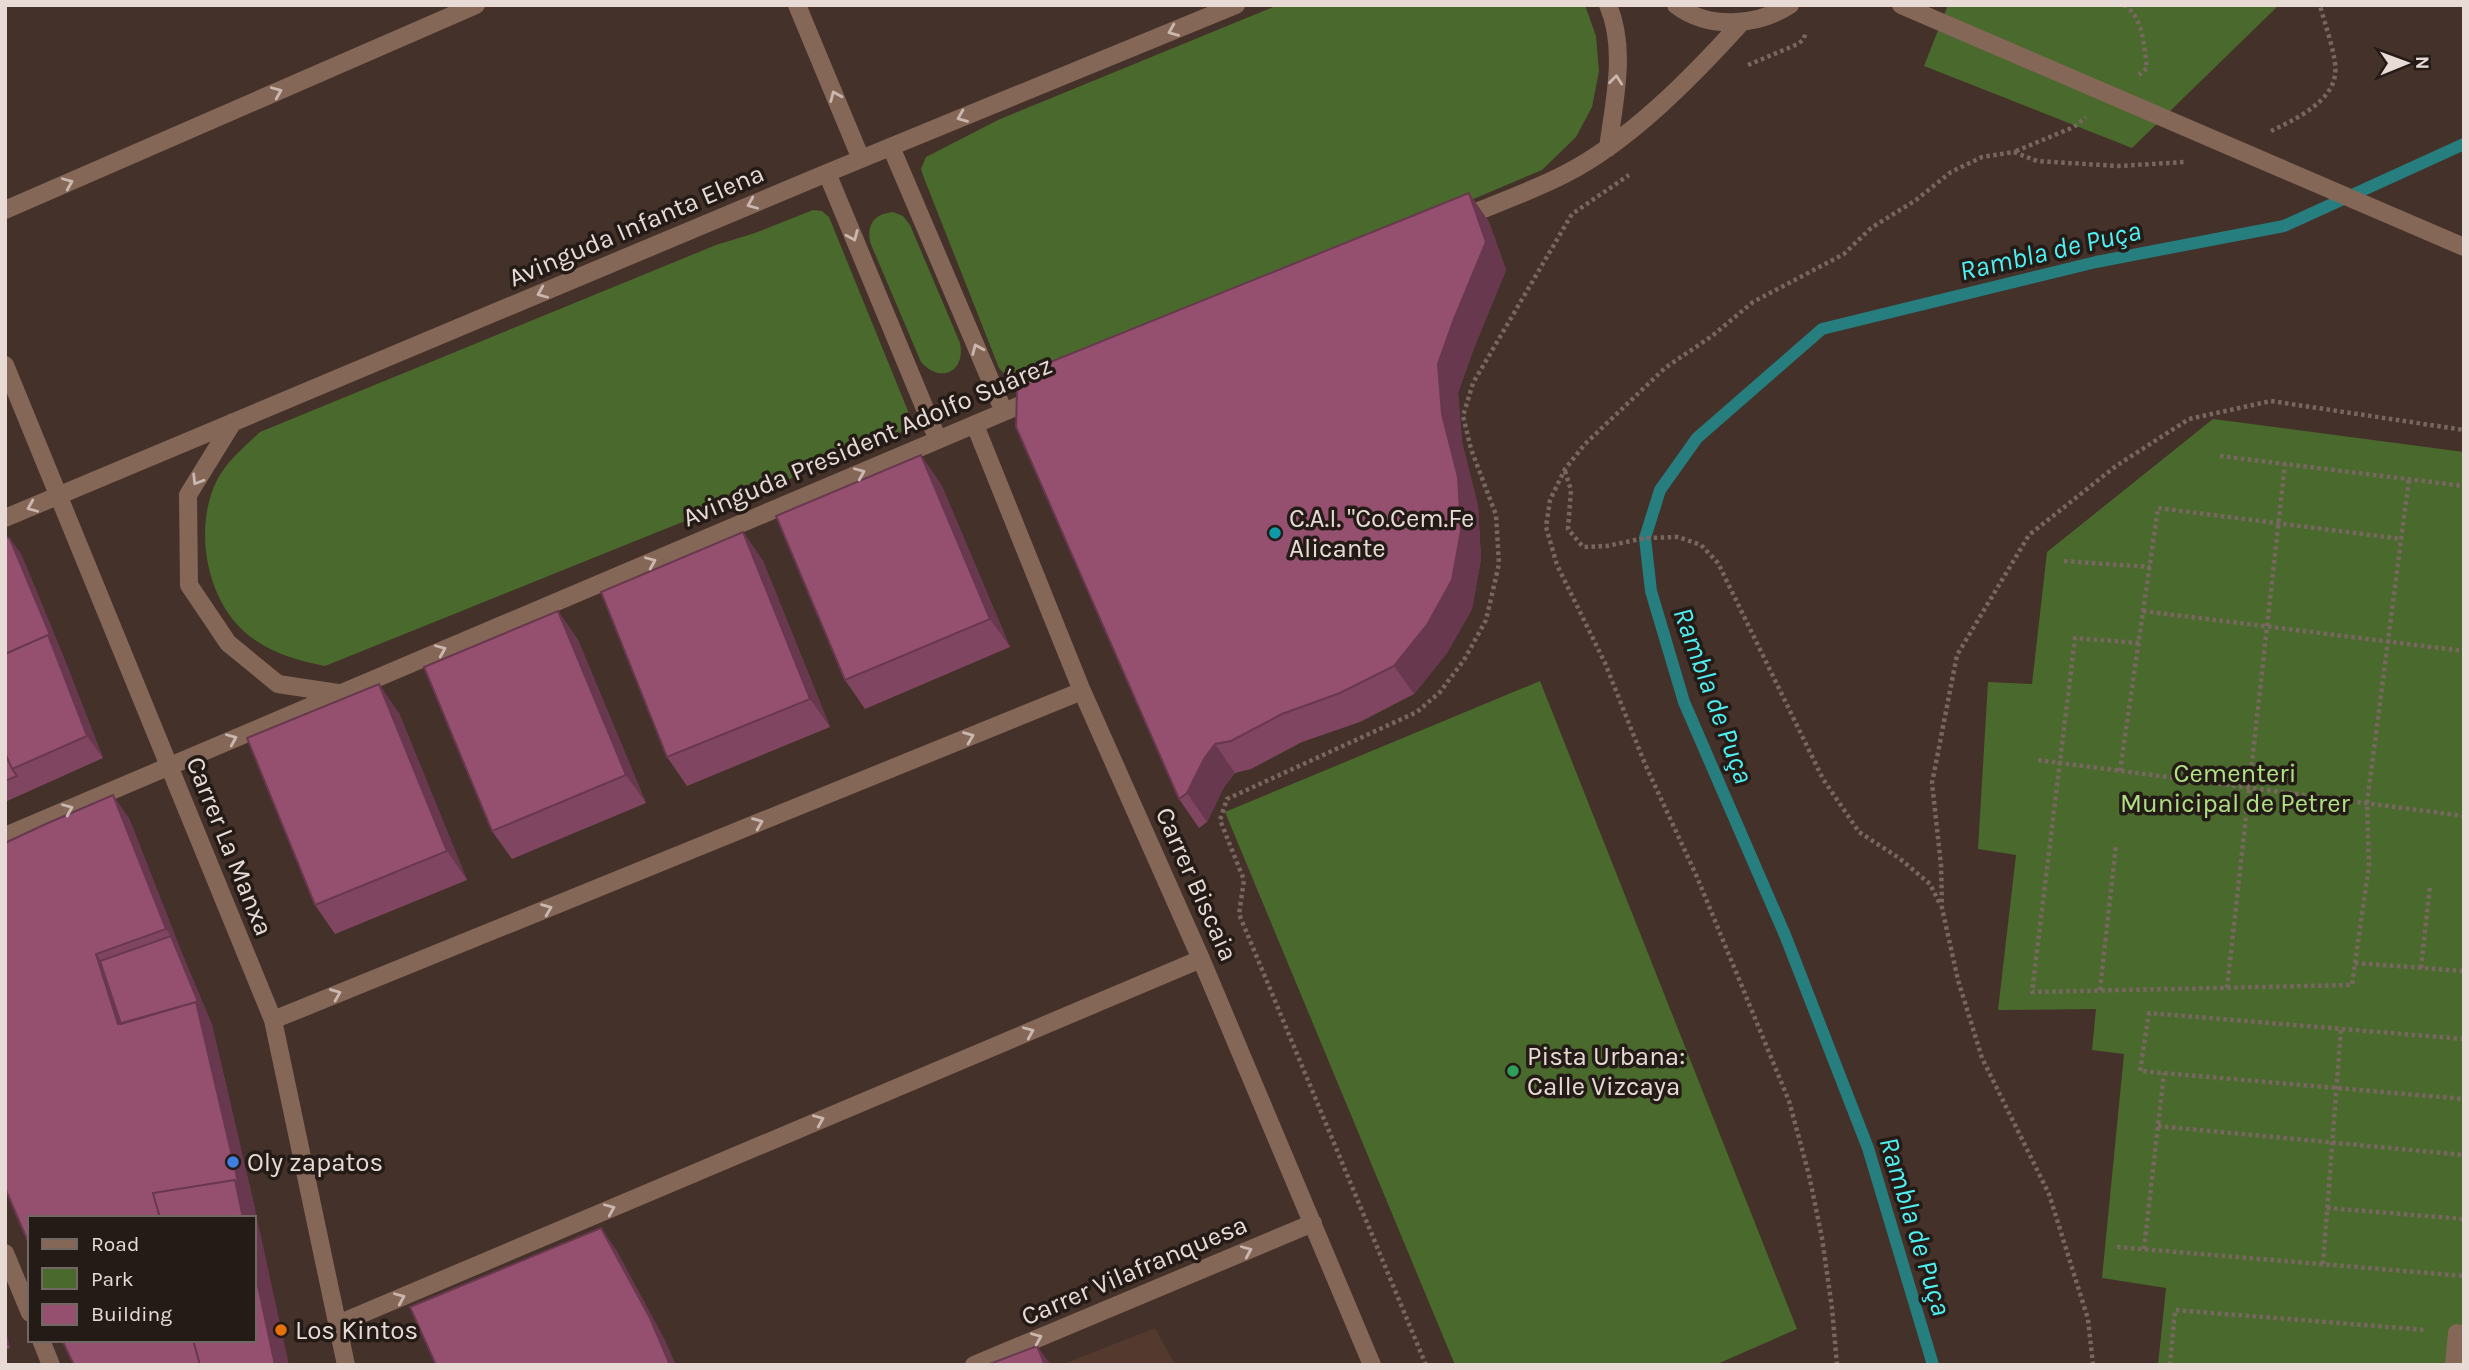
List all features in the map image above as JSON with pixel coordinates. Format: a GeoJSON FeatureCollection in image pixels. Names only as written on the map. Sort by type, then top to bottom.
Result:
{"type":"FeatureCollection","features":[{"type":"Feature","properties":{"kind":"street"},"geometry":{"type":"LineString","coordinates":[[5,210],[476,5]]}},
{"type":"Feature","properties":{"kind":"street"},"geometry":{"type":"LineString","coordinates":[[797,5],[861,159]]}},
{"type":"Feature","properties":{"kind":"street","name":"Avinguda Infanta Elena"},"geometry":{"type":"LineString","coordinates":[[5,518],[891,146],[1236,5]]}},
{"type":"Feature","properties":{"kind":"street"},"geometry":{"type":"LineString","coordinates":[[1608,5],[1615,22],[1618,69],[1608,148]]}},
{"type":"Feature","properties":{"kind":"street"},"geometry":{"type":"LineString","coordinates":[[1676,5],[1710,20],[1741,23],[1774,15],[1790,5]]}},
{"type":"Feature","properties":{"kind":"street"},"geometry":{"type":"LineString","coordinates":[[1901,5],[2464,247]]}},
{"type":"Feature","properties":{"kind":"street"},"geometry":{"type":"LineString","coordinates":[[1451,223],[1566,174],[1608,148],[1676,90],[1741,23]]}},
{"type":"Feature","properties":{"kind":"street"},"geometry":{"type":"LineString","coordinates":[[891,146],[1004,412]]}},
{"type":"Feature","properties":{"kind":"street"},"geometry":{"type":"LineString","coordinates":[[827,173],[938,440]]}},
{"type":"Feature","properties":{"kind":"street","name":"Carrer La Manxa"},"geometry":{"type":"LineString","coordinates":[[5,365],[273,1020],[346,1365]]}},
{"type":"Feature","properties":{"kind":"street","name":"Avinguda President Adolfo Suárez"},"geometry":{"type":"LineString","coordinates":[[5,836],[1055,390]]}},
{"type":"Feature","properties":{"kind":"street"},"geometry":{"type":"LineString","coordinates":[[233,422],[188,495],[189,585],[228,643],[278,684],[340,693]]}},
{"type":"Feature","properties":{"kind":"street","name":"Carrer Biscaia"},"geometry":{"type":"LineString","coordinates":[[975,425],[1082,691],[1201,959],[1372,1365]]}},
{"type":"Feature","properties":{"kind":"street"},"geometry":{"type":"LineString","coordinates":[[273,1020],[1082,691]]}},
{"type":"Feature","properties":{"kind":"street"},"geometry":{"type":"LineString","coordinates":[[338,1324],[1201,959]]}},
{"type":"Feature","properties":{"kind":"street","name":"Carrer Vilafranquesa"},"geometry":{"type":"LineString","coordinates":[[974,1365],[1313,1223]]}},
{"type":"Feature","properties":{"kind":"street"},"geometry":{"type":"LineString","coordinates":[[5,1253],[28,1308]]}},
{"type":"Feature","properties":{"kind":"street"},"geometry":{"type":"LineString","coordinates":[[2454,1365],[2457,1333]]}},
{"type":"Feature","properties":{"kind":"street"},"geometry":{"type":"LineString","coordinates":[[41,1342],[46,1363]]}},
{"type":"Feature","properties":{"kind":"path"},"geometry":{"type":"LineString","coordinates":[[2261,135],[2295,120],[2322,101],[2335,75],[2332,50],[2320,5]]}},
{"type":"Feature","properties":{"kind":"path"},"geometry":{"type":"LineString","coordinates":[[1741,67],[1798,44],[1804,40],[1805,30]]}},
{"type":"Feature","properties":{"kind":"path"},"geometry":{"type":"LineString","coordinates":[[1837,1365],[1832,1308],[1809,1175],[1789,1101],[1697,877],[1645,764],[1605,663],[1557,565],[1546,527],[1550,500],[1565,469],[1585,444],[1665,368],[1712,336],[1753,302],[1844,254],[1871,228],[1916,200],[1951,172],[1982,157],[2014,152],[2038,161],[2118,166],[2193,161]]}},
{"type":"Feature","properties":{"kind":"path"},"geometry":{"type":"LineString","coordinates":[[1426,1365],[1239,914],[1244,880],[1220,820],[1227,799],[1417,712],[1440,692],[1464,660],[1486,620],[1499,564],[1496,515],[1471,449],[1463,416],[1473,383],[1572,214],[1631,174]]}},
{"type":"Feature","properties":{"kind":"path"},"geometry":{"type":"LineString","coordinates":[[2093,1365],[2088,1319],[2049,1194],[1982,1058],[1958,981],[1942,908],[1941,865],[1932,783],[1957,655],[2029,535],[2116,466],[2189,419],[2271,401],[2464,430]]}},
{"type":"Feature","properties":{"kind":"path"},"geometry":{"type":"LineString","coordinates":[[2220,456],[2464,486]]}},
{"type":"Feature","properties":{"kind":"path"},"geometry":{"type":"LineString","coordinates":[[2227,988],[2285,464]]}},
{"type":"Feature","properties":{"kind":"path"},"geometry":{"type":"LineString","coordinates":[[1565,469],[1571,490],[1568,529],[1583,547],[1607,546],[1645,538],[1678,537],[1701,545],[1718,563],[1823,779],[1859,832],[1899,858],[1930,884],[1942,908]]}},
{"type":"Feature","properties":{"kind":"path"},"geometry":{"type":"LineString","coordinates":[[2139,643],[2075,638],[2032,992],[2352,985],[2369,865],[2367,803],[2409,479]]}},
{"type":"Feature","properties":{"kind":"path"},"geometry":{"type":"LineString","coordinates":[[2120,771],[2158,508],[2402,539]]}},
{"type":"Feature","properties":{"kind":"path"},"geometry":{"type":"LineString","coordinates":[[2064,561],[2150,567]]}},
{"type":"Feature","properties":{"kind":"path"},"geometry":{"type":"LineString","coordinates":[[2143,611],[2464,651]]}},
{"type":"Feature","properties":{"kind":"path"},"geometry":{"type":"LineString","coordinates":[[2038,760],[2464,816]]}},
{"type":"Feature","properties":{"kind":"path"},"geometry":{"type":"LineString","coordinates":[[2100,990],[2116,845]]}},
{"type":"Feature","properties":{"kind":"path"},"geometry":{"type":"LineString","coordinates":[[2421,968],[2430,886]]}},
{"type":"Feature","properties":{"kind":"path"},"geometry":{"type":"LineString","coordinates":[[2354,963],[2464,971]]}},
{"type":"Feature","properties":{"kind":"path"},"geometry":{"type":"LineString","coordinates":[[2464,1038],[2149,1013],[2140,1071],[2464,1099]]}},
{"type":"Feature","properties":{"kind":"path"},"geometry":{"type":"LineString","coordinates":[[2323,1264],[2341,1029]]}},
{"type":"Feature","properties":{"kind":"path"},"geometry":{"type":"LineString","coordinates":[[2144,1249],[2164,1073]]}},
{"type":"Feature","properties":{"kind":"path"},"geometry":{"type":"LineString","coordinates":[[2158,1126],[2464,1155]]}},
{"type":"Feature","properties":{"kind":"path"},"geometry":{"type":"LineString","coordinates":[[2327,1208],[2464,1219]]}},
{"type":"Feature","properties":{"kind":"path"},"geometry":{"type":"LineString","coordinates":[[2117,1247],[2464,1276]]}},
{"type":"Feature","properties":{"kind":"path"},"geometry":{"type":"LineString","coordinates":[[2170,1365],[2175,1310],[2457,1333]]}},
{"type":"Feature","properties":{"kind":"shaded area"},"geometry":{"type":"Polygon","coordinates":[[[1155,1328],[1175,1365],[1061,1365],[1155,1328]]]}},
{"type":"Feature","properties":{"kind":"green space"},"geometry":{"type":"Polygon","coordinates":[[[1278,5],[1585,5],[1596,36],[1599,71],[1592,107],[1576,137],[1542,170],[1032,386],[1013,383],[999,368],[924,178],[921,169],[926,157],[998,120],[1278,5]]]}},
{"type":"Feature","properties":{"kind":"green space"},"geometry":{"type":"Polygon","coordinates":[[[1948,5],[2279,5],[2132,148],[1924,66],[1948,5]]]}},
{"type":"Feature","properties":{"kind":"green space"},"geometry":{"type":"Polygon","coordinates":[[[813,210],[822,211],[829,217],[908,411],[908,426],[896,436],[325,666],[289,657],[263,645],[239,626],[225,609],[215,588],[205,544],[209,500],[226,467],[260,432],[716,245],[813,210]]]}},
{"type":"Feature","properties":{"kind":"green space"},"geometry":{"type":"Polygon","coordinates":[[[893,212],[903,216],[910,225],[960,343],[959,361],[950,372],[936,372],[921,362],[870,242],[873,221],[881,215],[893,212]]]}},
{"type":"Feature","properties":{"kind":"green space","name":"Cementeri Municipal de Petrer"},"geometry":{"type":"Polygon","coordinates":[[[2213,419],[2464,452],[2464,1365],[2158,1365],[2166,1288],[2102,1278],[2124,1054],[2092,1050],[2096,1009],[1998,1010],[2016,855],[1978,849],[1988,682],[2032,684],[2047,552],[2213,419]]]}},
{"type":"Feature","properties":{"kind":"green space","name":"Pista Urbana: Calle Vizcaya"},"geometry":{"type":"Polygon","coordinates":[[[1540,681],[1797,1329],[1715,1365],[1455,1365],[1225,812],[1540,681]]]}},
{"type":"Feature","properties":{"kind":"building","name":"C.A.I. \"Co.Cem.Fe Alicante"},"geometry":{"type":"Polygon","coordinates":[[[1469,193],[1486,242],[1438,364],[1442,414],[1458,477],[1461,531],[1452,580],[1427,625],[1394,666],[1340,693],[1282,714],[1231,741],[1215,744],[1204,759],[1187,793],[1179,799],[1016,427],[1017,391],[1038,367],[1469,193]]]}},
{"type":"Feature","properties":{"kind":"building"},"geometry":{"type":"Polygon","coordinates":[[[921,455],[990,619],[845,680],[776,516],[921,455]]]}},
{"type":"Feature","properties":{"kind":"building"},"geometry":{"type":"Polygon","coordinates":[[[743,532],[810,699],[667,757],[601,592],[743,532]]]}},
{"type":"Feature","properties":{"kind":"building"},"geometry":{"type":"Polygon","coordinates":[[[5,536],[10,539],[53,642],[48,635],[5,654],[5,536]]]}},
{"type":"Feature","properties":{"kind":"building"},"geometry":{"type":"Polygon","coordinates":[[[558,611],[626,775],[492,831],[424,667],[558,611]]]}},
{"type":"Feature","properties":{"kind":"building"},"geometry":{"type":"Polygon","coordinates":[[[48,635],[87,736],[12,769],[5,753],[5,654],[48,635]]]}},
{"type":"Feature","properties":{"kind":"building"},"geometry":{"type":"Polygon","coordinates":[[[379,684],[447,851],[315,905],[247,738],[379,684]]]}},
{"type":"Feature","properties":{"kind":"building"},"geometry":{"type":"Polygon","coordinates":[[[5,753],[17,776],[5,781],[5,753]]]}},
{"type":"Feature","properties":{"kind":"building"},"geometry":{"type":"Polygon","coordinates":[[[113,795],[166,929],[96,954],[118,1024],[196,1002],[239,1186],[235,1180],[153,1193],[159,1216],[28,1216],[28,1241],[5,1188],[5,843],[113,795]]]}},
{"type":"Feature","properties":{"kind":"building"},"geometry":{"type":"Polygon","coordinates":[[[171,936],[201,1009],[196,1002],[121,1024],[100,961],[171,936]]]}},
{"type":"Feature","properties":{"kind":"building"},"geometry":{"type":"Polygon","coordinates":[[[235,1180],[243,1216],[159,1216],[153,1193],[235,1180]]]}},
{"type":"Feature","properties":{"kind":"building"},"geometry":{"type":"Polygon","coordinates":[[[601,1228],[650,1318],[670,1365],[436,1365],[410,1307],[601,1228]]]}},
{"type":"Feature","properties":{"kind":"building"},"geometry":{"type":"Polygon","coordinates":[[[256,1276],[275,1365],[200,1365],[194,1342],[256,1342],[256,1276]]]}},
{"type":"Feature","properties":{"kind":"building"},"geometry":{"type":"Polygon","coordinates":[[[63,1342],[194,1342],[200,1365],[74,1365],[63,1342]]]}},
{"type":"Feature","properties":{"kind":"building"},"geometry":{"type":"Polygon","coordinates":[[[1037,1346],[1045,1365],[987,1365],[1037,1346]]]}},
{"type":"Feature","properties":{"kind":"waterway","name":"Rambla de Puça"},"geometry":{"type":"LineString","coordinates":[[1933,1365],[1868,1148],[1785,935],[1684,702],[1651,591],[1645,538],[1660,490],[1697,438],[1822,329],[2096,262],[2284,226],[2464,144]]}},
{"type":"Feature","properties":{"kind":"place","name":"C.A.I. \"Co.Cem.Fe Alicante"},"geometry":{"type":"Point","coordinates":[1275,533]}},
{"type":"Feature","properties":{"kind":"place","name":"Pista Urbana: Calle Vizcaya"},"geometry":{"type":"Point","coordinates":[1513,1071]}},
{"type":"Feature","properties":{"kind":"place","name":"Oly zapatos"},"geometry":{"type":"Point","coordinates":[233,1162]}},
{"type":"Feature","properties":{"kind":"place","name":"Los Kintos"},"geometry":{"type":"Point","coordinates":[281,1330]}}]}
